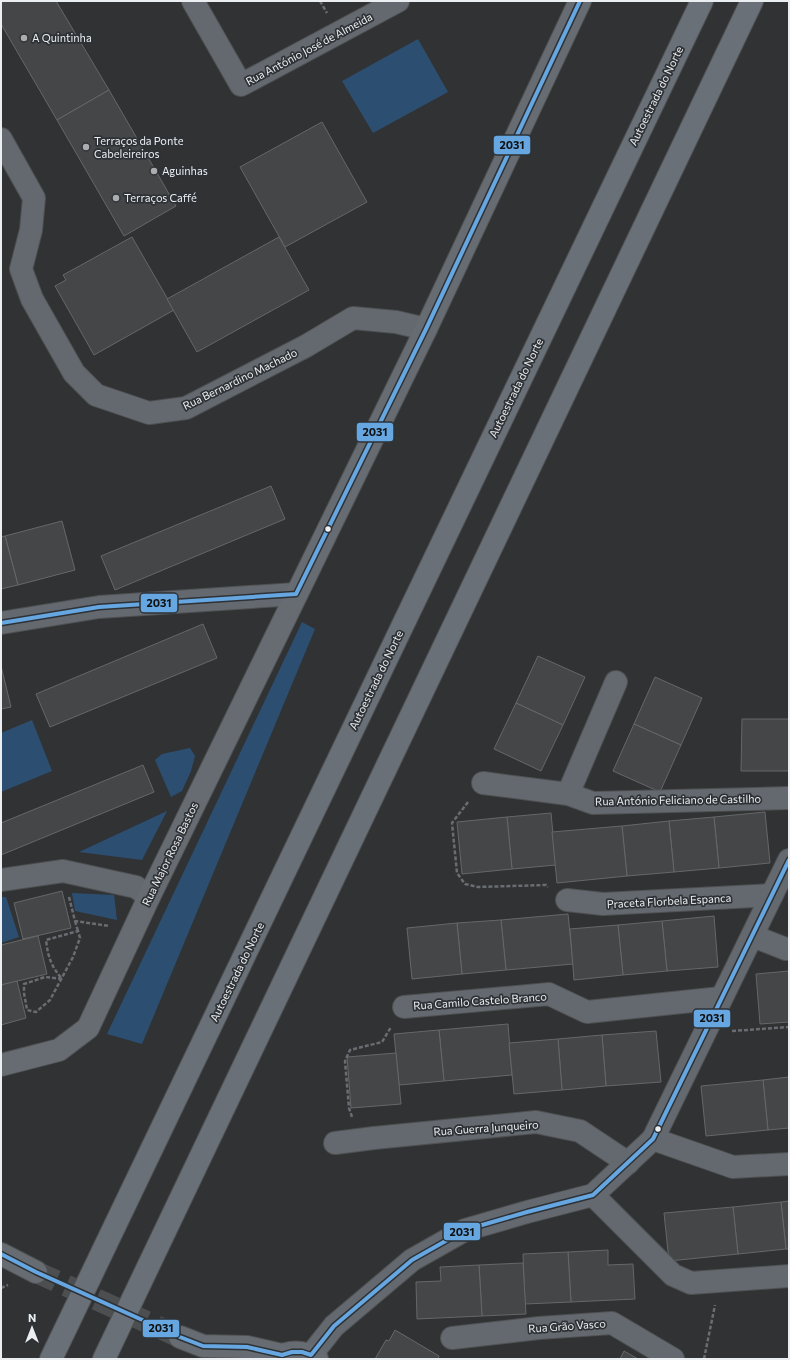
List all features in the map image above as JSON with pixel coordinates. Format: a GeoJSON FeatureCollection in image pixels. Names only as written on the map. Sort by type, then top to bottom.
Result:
{"type":"FeatureCollection","features":[{"type":"Feature","properties":{"kind":"highway","name":"Autoestrada do Norte"},"geometry":{"type":"LineString","coordinates":[[51,1359],[702,1]]}},
{"type":"Feature","properties":{"kind":"highway"},"geometry":{"type":"LineString","coordinates":[[104,1359],[752,1]]}},
{"type":"Feature","properties":{"kind":"street","name":"Rua António José de Almeida"},"geometry":{"type":"LineString","coordinates":[[193,1],[241,85],[398,1]]}},
{"type":"Feature","properties":{"kind":"street","name":"Rua Major Rosa Bastos"},"geometry":{"type":"LineString","coordinates":[[1,1065],[59,1050],[88,1028],[149,897],[426,329],[580,1]]}},
{"type":"Feature","properties":{"kind":"street","name":"Rua Bernardino Machado"},"geometry":{"type":"LineString","coordinates":[[1,139],[34,198],[31,230],[21,269],[32,299],[74,372],[96,395],[149,413],[186,408],[306,346],[353,318],[396,322],[426,329]]}},
{"type":"Feature","properties":{"kind":"street"},"geometry":{"type":"LineString","coordinates":[[1,623],[99,606],[296,594]]}},
{"type":"Feature","properties":{"kind":"street"},"geometry":{"type":"LineString","coordinates":[[568,794],[616,682]]}},
{"type":"Feature","properties":{"kind":"street","name":"Rua António Feliciano de Castilho"},"geometry":{"type":"LineString","coordinates":[[483,783],[568,794],[593,802],[789,798]]}},
{"type":"Feature","properties":{"kind":"street"},"geometry":{"type":"LineString","coordinates":[[180,1337],[207,1352],[247,1346],[278,1357],[292,1352],[302,1352],[314,1357],[334,1326],[412,1260],[465,1230],[593,1195],[653,1139],[789,860]]}},
{"type":"Feature","properties":{"kind":"street"},"geometry":{"type":"LineString","coordinates":[[1,880],[63,870],[136,887],[149,897]]}},
{"type":"Feature","properties":{"kind":"street","name":"Praceta Florbela Espanca"},"geometry":{"type":"LineString","coordinates":[[567,900],[603,904],[772,895]]}},
{"type":"Feature","properties":{"kind":"street"},"geometry":{"type":"LineString","coordinates":[[753,936],[786,950],[789,949]]}},
{"type":"Feature","properties":{"kind":"street","name":"Rua Camilo Castelo Branco"},"geometry":{"type":"LineString","coordinates":[[404,1006],[549,994],[587,1012],[721,998]]}},
{"type":"Feature","properties":{"kind":"street","name":"Rua Guerra Junqueiro"},"geometry":{"type":"LineString","coordinates":[[335,1143],[536,1122],[580,1131],[628,1163]]}},
{"type":"Feature","properties":{"kind":"street"},"geometry":{"type":"LineString","coordinates":[[653,1139],[733,1168],[789,1164]]}},
{"type":"Feature","properties":{"kind":"street"},"geometry":{"type":"LineString","coordinates":[[593,1195],[673,1275],[691,1283],[789,1276]]}},
{"type":"Feature","properties":{"kind":"street"},"geometry":{"type":"LineString","coordinates":[[1,1254],[36,1272]]}},
{"type":"Feature","properties":{"kind":"street","name":"Rua Grão Vasco"},"geometry":{"type":"LineString","coordinates":[[452,1338],[539,1328],[612,1323],[673,1359]]}},
{"type":"Feature","properties":{"kind":"path"},"geometry":{"type":"LineString","coordinates":[[483,783],[452,823],[457,873],[465,884],[478,887],[546,885],[567,900]]}},
{"type":"Feature","properties":{"kind":"path"},"geometry":{"type":"LineString","coordinates":[[62,979],[45,977],[24,984],[27,1010],[36,1012],[50,1000],[62,979],[73,957],[80,938],[63,870]]}},
{"type":"Feature","properties":{"kind":"path"},"geometry":{"type":"LineString","coordinates":[[75,921],[107,925],[132,934]]}},
{"type":"Feature","properties":{"kind":"path"},"geometry":{"type":"LineString","coordinates":[[62,979],[53,968],[47,952],[46,940],[78,931]]}},
{"type":"Feature","properties":{"kind":"path"},"geometry":{"type":"LineString","coordinates":[[349,1108],[345,1061],[350,1050],[382,1042],[404,1006]]}},
{"type":"Feature","properties":{"kind":"path"},"geometry":{"type":"LineString","coordinates":[[704,1033],[789,1027]]}},
{"type":"Feature","properties":{"kind":"path"},"geometry":{"type":"LineString","coordinates":[[704,1359],[720,1281]]}},
{"type":"Feature","properties":{"kind":"shaded area"},"geometry":{"type":"Polygon","coordinates":[[[418,39],[448,92],[373,133],[342,81],[418,39]]]}},
{"type":"Feature","properties":{"kind":"shaded area"},"geometry":{"type":"Polygon","coordinates":[[[302,622],[315,629],[142,1044],[107,1034],[302,622]]]}},
{"type":"Feature","properties":{"kind":"shaded area"},"geometry":{"type":"Polygon","coordinates":[[[32,720],[52,771],[1,792],[1,733],[32,720]]]}},
{"type":"Feature","properties":{"kind":"shaded area"},"geometry":{"type":"Polygon","coordinates":[[[190,748],[195,756],[191,771],[182,791],[171,797],[155,760],[162,754],[190,748]]]}},
{"type":"Feature","properties":{"kind":"shaded area"},"geometry":{"type":"Polygon","coordinates":[[[167,811],[142,860],[79,852],[167,811]]]}},
{"type":"Feature","properties":{"kind":"shaded area"},"geometry":{"type":"Polygon","coordinates":[[[72,893],[114,895],[117,920],[75,911],[72,893]]]}},
{"type":"Feature","properties":{"kind":"shaded area"},"geometry":{"type":"Polygon","coordinates":[[[1,897],[6,897],[19,937],[1,943],[1,897]]]}},
{"type":"Feature","properties":{"kind":"building"},"geometry":{"type":"Polygon","coordinates":[[[2,1],[56,1],[109,90],[57,120],[1,24],[2,1]]]}},
{"type":"Feature","properties":{"kind":"building"},"geometry":{"type":"Polygon","coordinates":[[[109,90],[176,206],[124,236],[57,120],[109,90]]]}},
{"type":"Feature","properties":{"kind":"building"},"geometry":{"type":"Polygon","coordinates":[[[322,122],[367,202],[285,247],[240,167],[322,122]]]}},
{"type":"Feature","properties":{"kind":"building"},"geometry":{"type":"Polygon","coordinates":[[[132,237],[174,310],[94,355],[55,286],[66,280],[63,275],[132,237]]]}},
{"type":"Feature","properties":{"kind":"building"},"geometry":{"type":"Polygon","coordinates":[[[279,237],[309,290],[197,352],[167,299],[279,237]]]}},
{"type":"Feature","properties":{"kind":"building"},"geometry":{"type":"Polygon","coordinates":[[[271,486],[285,519],[115,590],[101,556],[271,486]]]}},
{"type":"Feature","properties":{"kind":"building"},"geometry":{"type":"Polygon","coordinates":[[[62,521],[75,570],[18,585],[5,536],[62,521]]]}},
{"type":"Feature","properties":{"kind":"building"},"geometry":{"type":"Polygon","coordinates":[[[5,536],[18,585],[1,589],[1,537],[5,536]]]}},
{"type":"Feature","properties":{"kind":"building"},"geometry":{"type":"Polygon","coordinates":[[[203,624],[217,658],[50,727],[36,694],[203,624]]]}},
{"type":"Feature","properties":{"kind":"building"},"geometry":{"type":"Polygon","coordinates":[[[538,656],[585,677],[563,725],[516,703],[538,656]]]}},
{"type":"Feature","properties":{"kind":"building"},"geometry":{"type":"Polygon","coordinates":[[[1,666],[11,707],[1,709],[1,666]]]}},
{"type":"Feature","properties":{"kind":"building"},"geometry":{"type":"Polygon","coordinates":[[[655,677],[702,698],[681,745],[634,724],[655,677]]]}},
{"type":"Feature","properties":{"kind":"building"},"geometry":{"type":"Polygon","coordinates":[[[516,703],[563,725],[541,771],[494,749],[516,703]]]}},
{"type":"Feature","properties":{"kind":"building"},"geometry":{"type":"Polygon","coordinates":[[[742,719],[789,719],[789,771],[741,771],[742,719]]]}},
{"type":"Feature","properties":{"kind":"building"},"geometry":{"type":"Polygon","coordinates":[[[634,724],[681,745],[660,792],[613,771],[634,724]]]}},
{"type":"Feature","properties":{"kind":"building"},"geometry":{"type":"Polygon","coordinates":[[[143,765],[154,792],[1,855],[1,823],[143,765]]]}},
{"type":"Feature","properties":{"kind":"building"},"geometry":{"type":"Polygon","coordinates":[[[765,812],[770,863],[719,868],[714,817],[765,812]]]}},
{"type":"Feature","properties":{"kind":"building"},"geometry":{"type":"Polygon","coordinates":[[[551,813],[556,865],[512,869],[507,817],[551,813]]]}},
{"type":"Feature","properties":{"kind":"building"},"geometry":{"type":"Polygon","coordinates":[[[507,817],[512,869],[462,874],[457,822],[507,817]]]}},
{"type":"Feature","properties":{"kind":"building"},"geometry":{"type":"Polygon","coordinates":[[[714,817],[719,868],[674,872],[669,821],[714,817]]]}},
{"type":"Feature","properties":{"kind":"building"},"geometry":{"type":"Polygon","coordinates":[[[669,821],[674,872],[627,876],[622,826],[669,821]]]}},
{"type":"Feature","properties":{"kind":"building"},"geometry":{"type":"Polygon","coordinates":[[[622,826],[627,876],[557,883],[552,832],[622,826]]]}},
{"type":"Feature","properties":{"kind":"building"},"geometry":{"type":"Polygon","coordinates":[[[62,891],[71,928],[23,939],[14,903],[62,891]]]}},
{"type":"Feature","properties":{"kind":"building"},"geometry":{"type":"Polygon","coordinates":[[[568,914],[573,964],[506,970],[501,920],[568,914]]]}},
{"type":"Feature","properties":{"kind":"building"},"geometry":{"type":"Polygon","coordinates":[[[714,916],[718,967],[667,971],[662,921],[714,916]]]}},
{"type":"Feature","properties":{"kind":"building"},"geometry":{"type":"Polygon","coordinates":[[[501,920],[506,970],[462,974],[457,923],[501,920]]]}},
{"type":"Feature","properties":{"kind":"building"},"geometry":{"type":"Polygon","coordinates":[[[662,921],[667,971],[623,975],[618,925],[662,921]]]}},
{"type":"Feature","properties":{"kind":"building"},"geometry":{"type":"Polygon","coordinates":[[[457,923],[462,974],[412,979],[407,928],[457,923]]]}},
{"type":"Feature","properties":{"kind":"building"},"geometry":{"type":"Polygon","coordinates":[[[618,925],[623,975],[574,980],[570,929],[618,925]]]}},
{"type":"Feature","properties":{"kind":"building"},"geometry":{"type":"Polygon","coordinates":[[[38,936],[47,974],[1,985],[1,945],[38,936]]]}},
{"type":"Feature","properties":{"kind":"building"},"geometry":{"type":"Polygon","coordinates":[[[789,971],[789,1022],[760,1024],[756,974],[789,971]]]}},
{"type":"Feature","properties":{"kind":"building"},"geometry":{"type":"Polygon","coordinates":[[[17,981],[26,1018],[1,1025],[1,985],[17,981]]]}},
{"type":"Feature","properties":{"kind":"building"},"geometry":{"type":"Polygon","coordinates":[[[508,1024],[512,1075],[444,1081],[439,1030],[508,1024]]]}},
{"type":"Feature","properties":{"kind":"building"},"geometry":{"type":"Polygon","coordinates":[[[439,1030],[444,1081],[399,1085],[394,1034],[439,1030]]]}},
{"type":"Feature","properties":{"kind":"building"},"geometry":{"type":"Polygon","coordinates":[[[656,1031],[661,1082],[606,1086],[602,1035],[656,1031]]]}},
{"type":"Feature","properties":{"kind":"building"},"geometry":{"type":"Polygon","coordinates":[[[602,1035],[606,1086],[562,1090],[558,1039],[602,1035]]]}},
{"type":"Feature","properties":{"kind":"building"},"geometry":{"type":"Polygon","coordinates":[[[558,1039],[562,1090],[514,1094],[509,1043],[558,1039]]]}},
{"type":"Feature","properties":{"kind":"building"},"geometry":{"type":"Polygon","coordinates":[[[396,1053],[401,1104],[351,1108],[347,1057],[396,1053]]]}},
{"type":"Feature","properties":{"kind":"building"},"geometry":{"type":"Polygon","coordinates":[[[789,1077],[789,1128],[768,1130],[763,1080],[789,1077]]]}},
{"type":"Feature","properties":{"kind":"building"},"geometry":{"type":"Polygon","coordinates":[[[763,1080],[768,1130],[706,1136],[701,1086],[763,1080]]]}},
{"type":"Feature","properties":{"kind":"building"},"geometry":{"type":"Polygon","coordinates":[[[789,1201],[789,1249],[786,1249],[781,1202],[789,1201]]]}},
{"type":"Feature","properties":{"kind":"building"},"geometry":{"type":"Polygon","coordinates":[[[781,1202],[786,1249],[738,1254],[733,1207],[781,1202]]]}},
{"type":"Feature","properties":{"kind":"building"},"geometry":{"type":"Polygon","coordinates":[[[733,1207],[738,1254],[669,1261],[664,1213],[733,1207]]]}},
{"type":"Feature","properties":{"kind":"building"},"geometry":{"type":"Polygon","coordinates":[[[608,1250],[608,1265],[633,1264],[635,1299],[571,1302],[568,1252],[608,1250]]]}},
{"type":"Feature","properties":{"kind":"building"},"geometry":{"type":"Polygon","coordinates":[[[568,1252],[571,1302],[525,1304],[523,1254],[568,1252]]]}},
{"type":"Feature","properties":{"kind":"building"},"geometry":{"type":"Polygon","coordinates":[[[523,1263],[526,1314],[482,1316],[479,1265],[523,1263]]]}},
{"type":"Feature","properties":{"kind":"building"},"geometry":{"type":"Polygon","coordinates":[[[479,1265],[482,1316],[417,1319],[416,1282],[441,1281],[440,1267],[479,1265]]]}},
{"type":"Feature","properties":{"kind":"building"},"geometry":{"type":"Polygon","coordinates":[[[395,1330],[439,1356],[438,1359],[375,1359],[386,1340],[389,1341],[395,1330]]]}},
{"type":"Feature","properties":{"kind":"building"},"geometry":{"type":"Polygon","coordinates":[[[624,1351],[638,1359],[620,1359],[624,1351]]]}},
{"type":"Feature","properties":{"kind":"tunnel"},"geometry":{"type":"LineString","coordinates":[[36,1272],[180,1337]]}},
{"type":"Feature","properties":{"kind":"transit line","name":"2031"},"geometry":{"type":"LineString","coordinates":[[1,623],[99,607],[296,594],[426,329],[580,1]]}},
{"type":"Feature","properties":{"kind":"transit line","name":"2031"},"geometry":{"type":"LineString","coordinates":[[1,1254],[36,1272],[203,1346],[247,1347],[282,1355],[292,1352],[302,1352],[311,1355],[334,1326],[412,1260],[465,1230],[593,1195],[653,1139],[789,860]]}},
{"type":"Feature","properties":{"kind":"place","name":"A Quintinha"},"geometry":{"type":"Point","coordinates":[24,38]}},
{"type":"Feature","properties":{"kind":"place","name":"Terraços da Ponte Cabeleireiros"},"geometry":{"type":"Point","coordinates":[86,147]}},
{"type":"Feature","properties":{"kind":"place","name":"Aguinhas"},"geometry":{"type":"Point","coordinates":[154,171]}},
{"type":"Feature","properties":{"kind":"place","name":"Terraços Caffé"},"geometry":{"type":"Point","coordinates":[116,198]}}]}
